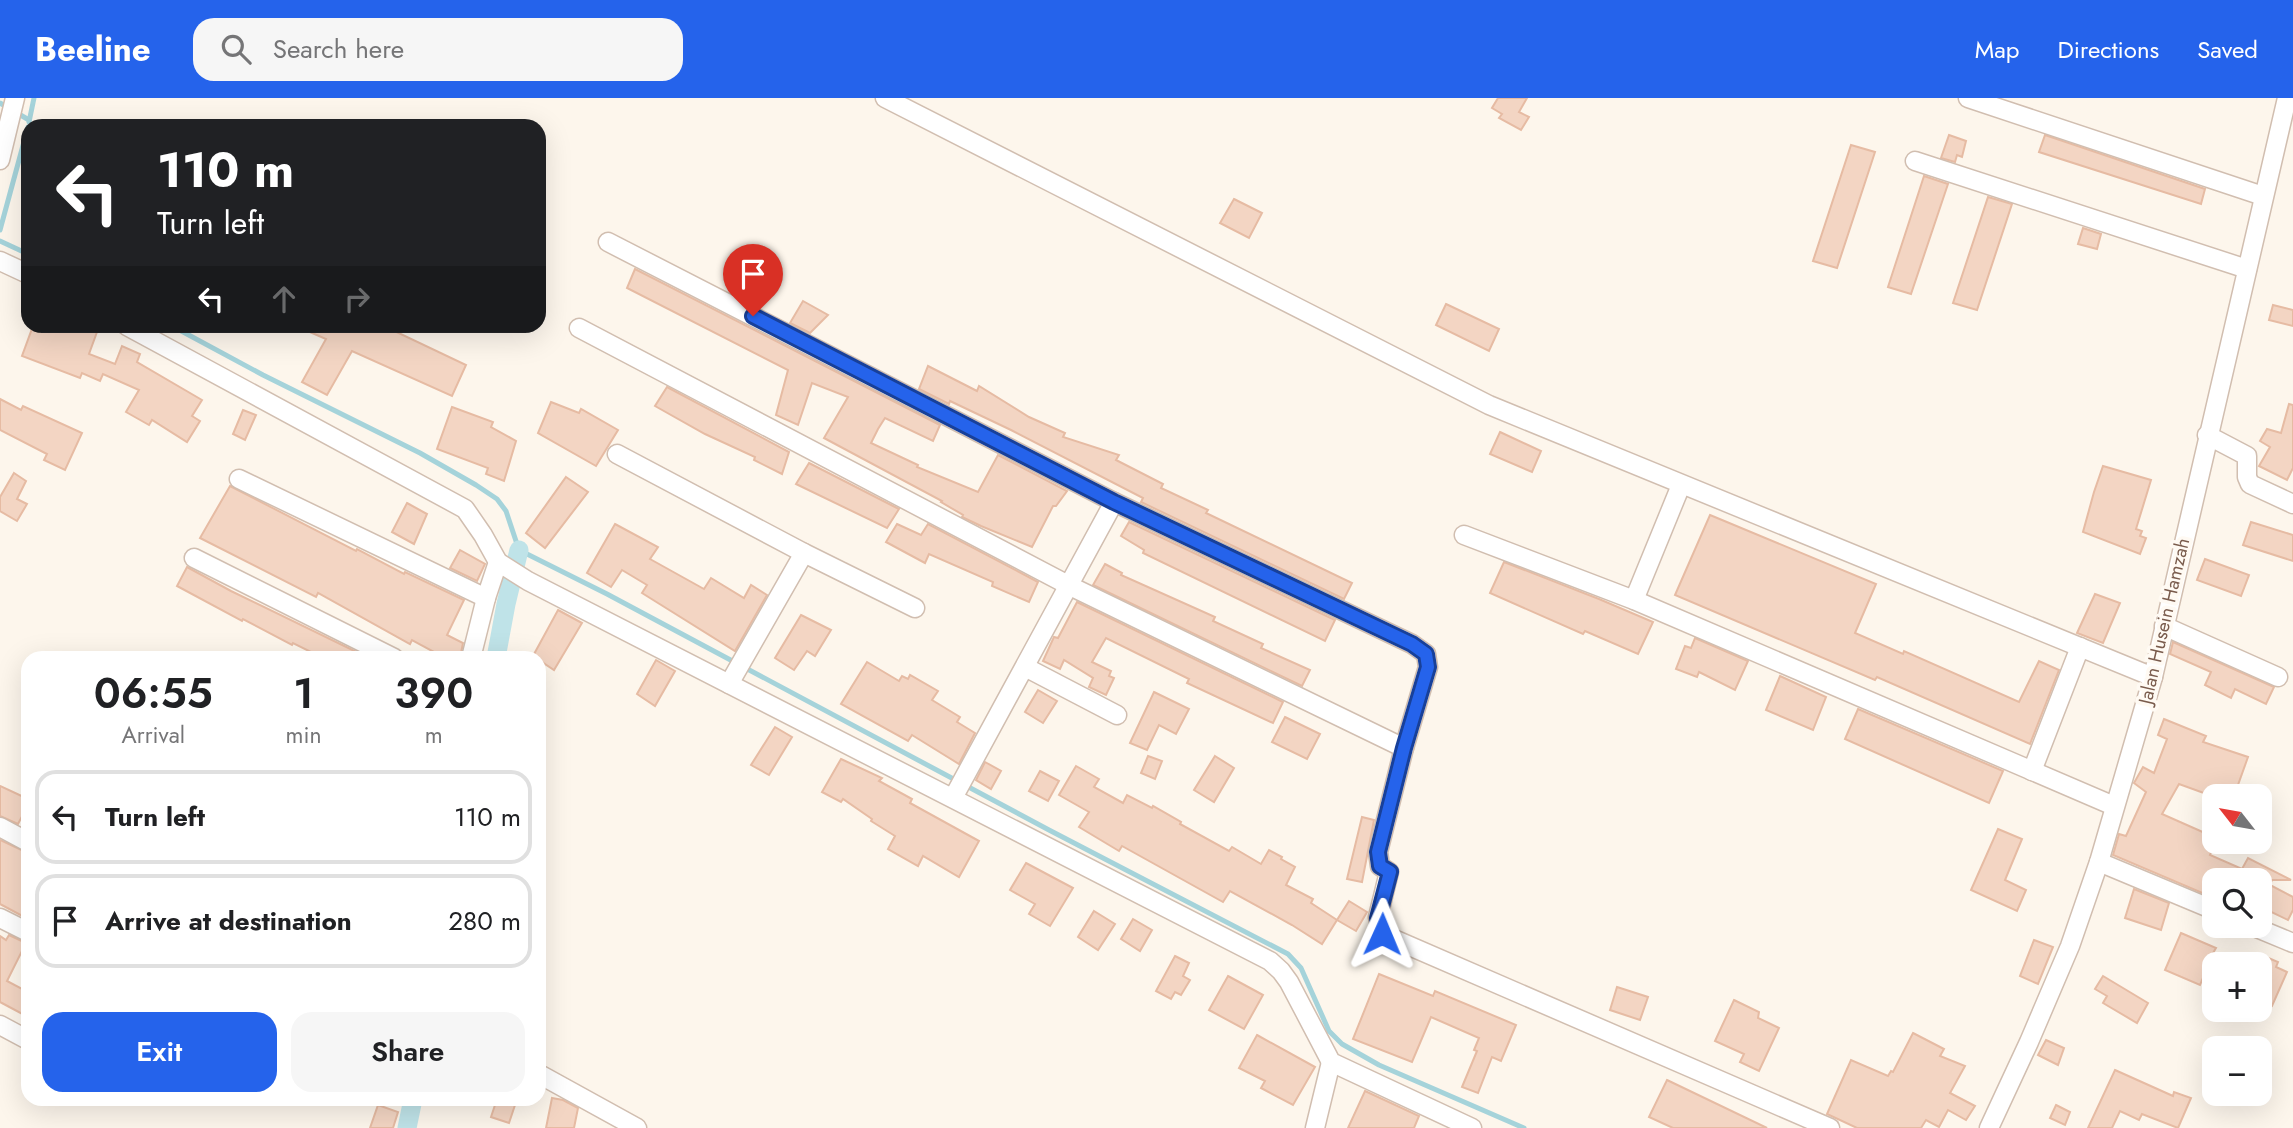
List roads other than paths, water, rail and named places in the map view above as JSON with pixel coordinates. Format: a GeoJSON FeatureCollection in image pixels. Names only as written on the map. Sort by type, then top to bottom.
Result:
{"type":"FeatureCollection","features":[{"type":"Feature","properties":{"kind":"street"},"geometry":{"type":"LineString","coordinates":[[885,98],[1489,405],[2153,677]]}},
{"type":"Feature","properties":{"kind":"street"},"geometry":{"type":"LineString","coordinates":[[1968,98],[2263,196]]}},
{"type":"Feature","properties":{"kind":"street","name":"Jalan Husein Hamzah"},"geometry":{"type":"LineString","coordinates":[[1989,1128],[2070,946],[2099,862],[2153,677],[2287,98]]}},
{"type":"Feature","properties":{"kind":"street"},"geometry":{"type":"LineString","coordinates":[[0,160],[10,114]]}},
{"type":"Feature","properties":{"kind":"street"},"geometry":{"type":"LineString","coordinates":[[1915,161],[2248,269]]}},
{"type":"Feature","properties":{"kind":"street"},"geometry":{"type":"LineString","coordinates":[[608,242],[1114,502],[1412,644],[1426,654],[1428,667],[1378,852],[1380,866],[1390,872],[1378,918],[1382,934],[1830,1128]]}},
{"type":"Feature","properties":{"kind":"street"},"geometry":{"type":"LineString","coordinates":[[4,262],[21,270]]}},
{"type":"Feature","properties":{"kind":"street"},"geometry":{"type":"LineString","coordinates":[[579,328],[1070,586],[1404,748]]}},
{"type":"Feature","properties":{"kind":"street"},"geometry":{"type":"LineString","coordinates":[[140,333],[465,509],[503,565],[528,581],[734,675],[959,788],[1270,961],[1289,982],[1331,1062],[1472,1128]]}},
{"type":"Feature","properties":{"kind":"street"},"geometry":{"type":"LineString","coordinates":[[2207,435],[2246,456],[2250,484],[2293,504]]}},
{"type":"Feature","properties":{"kind":"street"},"geometry":{"type":"LineString","coordinates":[[617,454],[915,608]]}},
{"type":"Feature","properties":{"kind":"street"},"geometry":{"type":"LineString","coordinates":[[239,479],[485,598]]}},
{"type":"Feature","properties":{"kind":"street"},"geometry":{"type":"LineString","coordinates":[[1633,600],[1681,485]]}},
{"type":"Feature","properties":{"kind":"street"},"geometry":{"type":"LineString","coordinates":[[959,788],[1114,502]]}},
{"type":"Feature","properties":{"kind":"street"},"geometry":{"type":"LineString","coordinates":[[1464,535],[1633,600],[2114,806]]}},
{"type":"Feature","properties":{"kind":"street"},"geometry":{"type":"LineString","coordinates":[[734,675],[804,553]]}},
{"type":"Feature","properties":{"kind":"street"},"geometry":{"type":"LineString","coordinates":[[194,558],[380,651]]}},
{"type":"Feature","properties":{"kind":"street"},"geometry":{"type":"LineString","coordinates":[[473,651],[485,598],[503,565]]}},
{"type":"Feature","properties":{"kind":"street"},"geometry":{"type":"LineString","coordinates":[[2164,626],[2278,677]]}},
{"type":"Feature","properties":{"kind":"street"},"geometry":{"type":"LineString","coordinates":[[2032,771],[2080,647]]}},
{"type":"Feature","properties":{"kind":"street"},"geometry":{"type":"LineString","coordinates":[[1025,667],[1117,715]]}},
{"type":"Feature","properties":{"kind":"street"},"geometry":{"type":"LineString","coordinates":[[0,827],[21,838]]}},
{"type":"Feature","properties":{"kind":"street"},"geometry":{"type":"LineString","coordinates":[[2099,862],[2202,905]]}},
{"type":"Feature","properties":{"kind":"street"},"geometry":{"type":"LineString","coordinates":[[0,918],[21,928]]}},
{"type":"Feature","properties":{"kind":"street"},"geometry":{"type":"LineString","coordinates":[[2272,934],[2293,943]]}},
{"type":"Feature","properties":{"kind":"street"},"geometry":{"type":"LineString","coordinates":[[0,1025],[21,1036]]}},
{"type":"Feature","properties":{"kind":"street"},"geometry":{"type":"LineString","coordinates":[[1315,1128],[1331,1062]]}},
{"type":"Feature","properties":{"kind":"street"},"geometry":{"type":"LineString","coordinates":[[546,1078],[637,1128]]}},
{"type":"Feature","properties":{"kind":"waterway"},"geometry":{"type":"LineString","coordinates":[[30,119],[34,98]]}},
{"type":"Feature","properties":{"kind":"waterway"},"geometry":{"type":"LineString","coordinates":[[0,103],[27,119]]}},
{"type":"Feature","properties":{"kind":"waterway"},"geometry":{"type":"LineString","coordinates":[[0,230],[21,153]]}},
{"type":"Feature","properties":{"kind":"waterway"},"geometry":{"type":"LineString","coordinates":[[0,241],[21,251]]}},
{"type":"Feature","properties":{"kind":"waterway"},"geometry":{"type":"LineString","coordinates":[[185,333],[420,453],[476,485],[497,499],[506,511],[519,550],[1288,954],[1301,968],[1329,1031],[1342,1044],[1379,1065],[1524,1128]]}},
{"type":"Feature","properties":{"kind":"waterway"},"geometry":{"type":"LineString","coordinates":[[497,651],[519,550]]}},
{"type":"Feature","properties":{"kind":"waterway"},"geometry":{"type":"LineString","coordinates":[[407,1128],[412,1106]]}}]}
